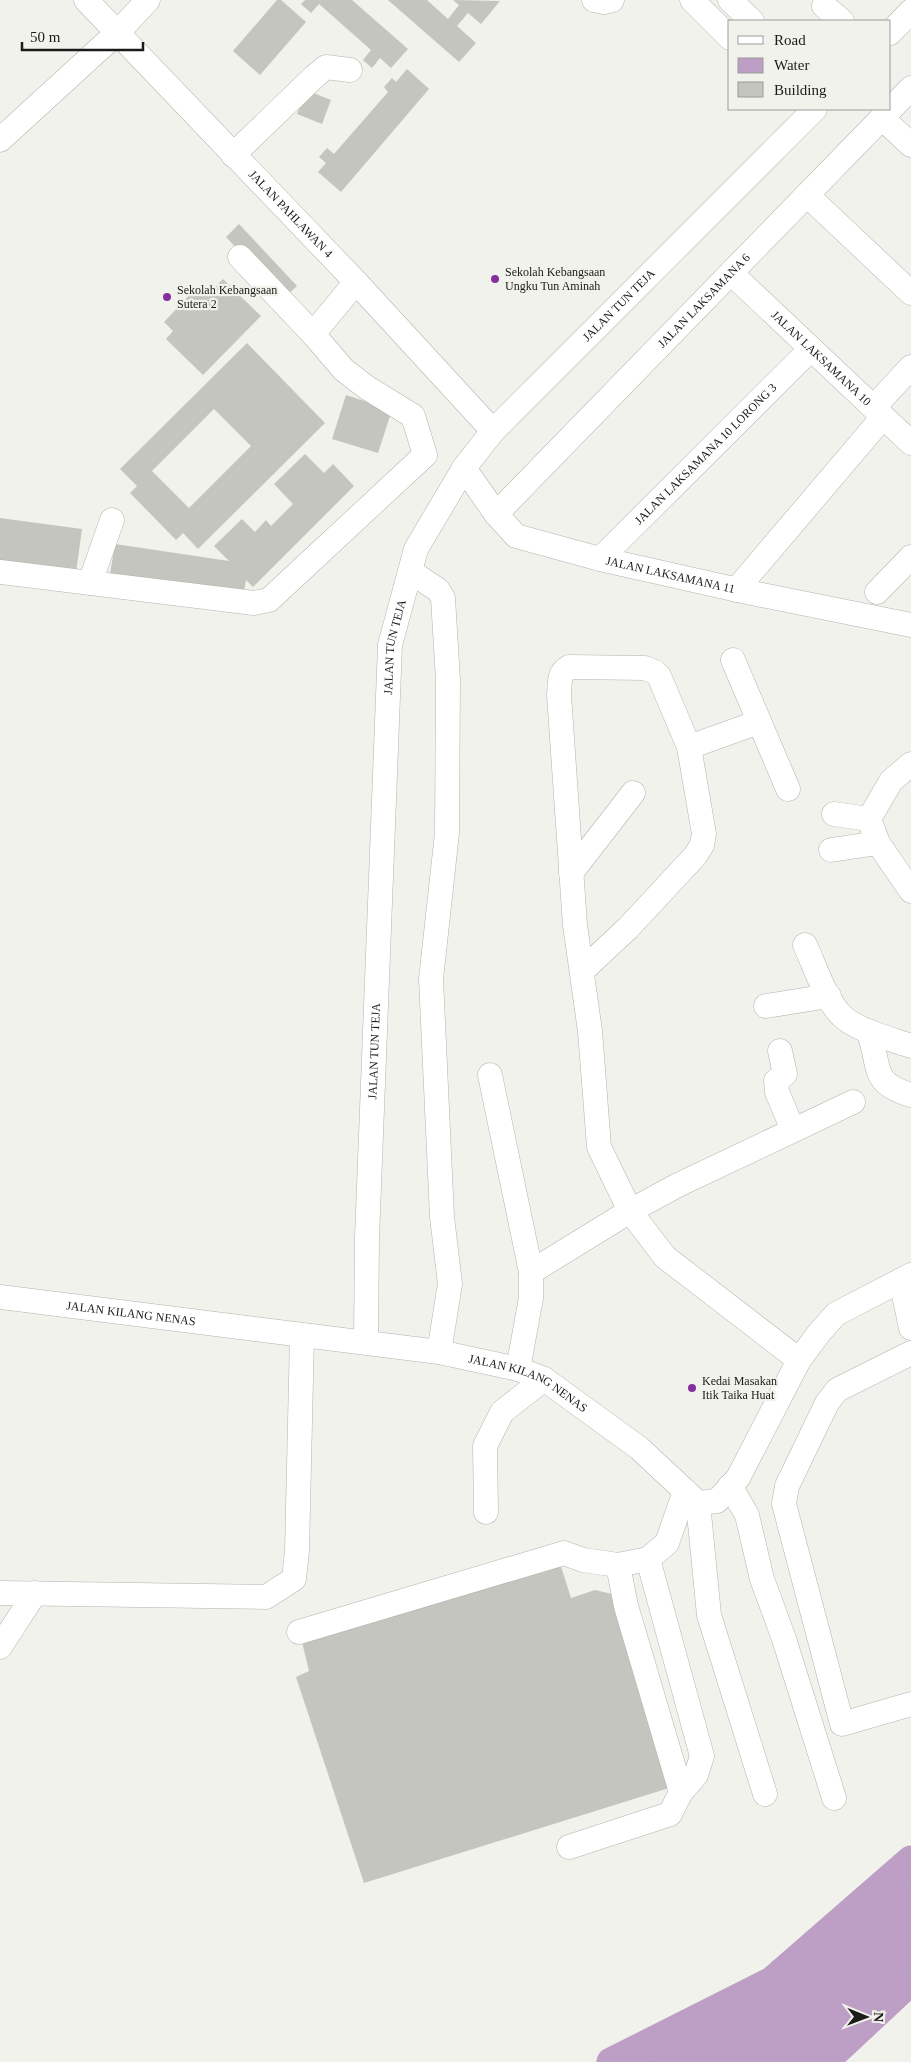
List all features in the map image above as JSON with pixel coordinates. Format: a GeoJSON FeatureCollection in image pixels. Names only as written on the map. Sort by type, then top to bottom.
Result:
{"type":"FeatureCollection","features":[{"type":"Feature","properties":{"kind":"street","name":"JALAN PAHLAWAN 4"},"geometry":{"type":"LineString","coordinates":[[86,0],[356,282],[493,431]]}},
{"type":"Feature","properties":{"kind":"street"},"geometry":{"type":"LineString","coordinates":[[0,140],[118,32],[148,0]]}},
{"type":"Feature","properties":{"kind":"street"},"geometry":{"type":"LineString","coordinates":[[594,0],[604,2],[612,0]]}},
{"type":"Feature","properties":{"kind":"street"},"geometry":{"type":"LineString","coordinates":[[692,0],[728,36]]}},
{"type":"Feature","properties":{"kind":"street"},"geometry":{"type":"LineString","coordinates":[[730,0],[751,20]]}},
{"type":"Feature","properties":{"kind":"street"},"geometry":{"type":"LineString","coordinates":[[891,32],[911,12]]}},
{"type":"Feature","properties":{"kind":"street"},"geometry":{"type":"LineString","coordinates":[[233,155],[326,67],[350,70]]}},
{"type":"Feature","properties":{"kind":"street","name":"JALAN LAKSAMANA 6"},"geometry":{"type":"LineString","coordinates":[[891,109],[911,88]]}},
{"type":"Feature","properties":{"kind":"street","name":"JALAN LAKSAMANA 6"},"geometry":{"type":"LineString","coordinates":[[496,514],[890,110]]}},
{"type":"Feature","properties":{"kind":"street","name":"JALAN TUN TEJA"},"geometry":{"type":"LineString","coordinates":[[366,1342],[367,1238],[390,645],[416,549],[464,468],[493,431],[808,111]]}},
{"type":"Feature","properties":{"kind":"street"},"geometry":{"type":"LineString","coordinates":[[882,118],[911,145]]}},
{"type":"Feature","properties":{"kind":"street"},"geometry":{"type":"LineString","coordinates":[[807,195],[911,293]]}},
{"type":"Feature","properties":{"kind":"street"},"geometry":{"type":"LineString","coordinates":[[0,572],[254,603],[269,600],[425,454],[414,416],[366,387],[344,370],[313,334],[240,257]]}},
{"type":"Feature","properties":{"kind":"street","name":"JALAN LAKSAMANA 10"},"geometry":{"type":"LineString","coordinates":[[731,273],[911,443]]}},
{"type":"Feature","properties":{"kind":"street"},"geometry":{"type":"LineString","coordinates":[[313,334],[356,282]]}},
{"type":"Feature","properties":{"kind":"street","name":"JALAN LAKSAMANA 10 LORONG 3"},"geometry":{"type":"LineString","coordinates":[[600,559],[812,349]]}},
{"type":"Feature","properties":{"kind":"street"},"geometry":{"type":"LineString","coordinates":[[736,590],[878,412],[911,367]]}},
{"type":"Feature","properties":{"kind":"street","name":"JALAN LAKSAMANA 11"},"geometry":{"type":"LineString","coordinates":[[464,468],[496,514],[516,536],[600,559],[736,590],[911,625]]}},
{"type":"Feature","properties":{"kind":"street"},"geometry":{"type":"LineString","coordinates":[[90,583],[112,520]]}},
{"type":"Feature","properties":{"kind":"street"},"geometry":{"type":"LineString","coordinates":[[877,592],[911,557]]}},
{"type":"Feature","properties":{"kind":"street"},"geometry":{"type":"LineString","coordinates":[[411,572],[438,590],[443,598],[448,680],[447,833],[431,980],[442,1217],[450,1284],[439,1352]]}},
{"type":"Feature","properties":{"kind":"street"},"geometry":{"type":"LineString","coordinates":[[733,660],[788,789]]}},
{"type":"Feature","properties":{"kind":"street"},"geometry":{"type":"LineString","coordinates":[[582,971],[628,928],[695,856],[702,846],[704,824],[689,747],[659,676],[655,672],[637,667],[573,667],[563,671],[560,678],[559,694],[575,925],[590,1031],[599,1147],[630,1211],[665,1257],[799,1360]]}},
{"type":"Feature","properties":{"kind":"street"},"geometry":{"type":"LineString","coordinates":[[689,747],[759,722]]}},
{"type":"Feature","properties":{"kind":"street"},"geometry":{"type":"LineString","coordinates":[[869,819],[891,781],[911,764]]}},
{"type":"Feature","properties":{"kind":"street"},"geometry":{"type":"LineString","coordinates":[[571,873],[633,794]]}},
{"type":"Feature","properties":{"kind":"street"},"geometry":{"type":"LineString","coordinates":[[834,814],[869,819]]}},
{"type":"Feature","properties":{"kind":"street"},"geometry":{"type":"LineString","coordinates":[[869,819],[878,843],[911,891]]}},
{"type":"Feature","properties":{"kind":"street"},"geometry":{"type":"LineString","coordinates":[[831,850],[878,843]]}},
{"type":"Feature","properties":{"kind":"street"},"geometry":{"type":"LineString","coordinates":[[805,945],[829,996],[843,1017],[868,1031],[911,1046]]}},
{"type":"Feature","properties":{"kind":"street"},"geometry":{"type":"LineString","coordinates":[[766,1006],[829,996]]}},
{"type":"Feature","properties":{"kind":"street"},"geometry":{"type":"LineString","coordinates":[[868,1031],[884,1082],[893,1090],[911,1095]]}},
{"type":"Feature","properties":{"kind":"street"},"geometry":{"type":"LineString","coordinates":[[780,1051],[785,1074],[776,1082],[777,1092],[793,1130]]}},
{"type":"Feature","properties":{"kind":"street"},"geometry":{"type":"LineString","coordinates":[[490,1075],[531,1272],[531,1298],[518,1369]]}},
{"type":"Feature","properties":{"kind":"street"},"geometry":{"type":"LineString","coordinates":[[531,1272],[630,1211],[678,1185],[853,1102]]}},
{"type":"Feature","properties":{"kind":"street"},"geometry":{"type":"LineString","coordinates":[[692,1497],[717,1501],[738,1478],[799,1360],[836,1314],[906,1278],[911,1328]]}},
{"type":"Feature","properties":{"kind":"street","name":"JALAN KILANG NENAS"},"geometry":{"type":"LineString","coordinates":[[0,1297],[228,1324],[302,1336],[439,1352],[518,1369],[544,1379],[639,1448],[692,1497]]}},
{"type":"Feature","properties":{"kind":"street"},"geometry":{"type":"LineString","coordinates":[[0,1593],[266,1597],[294,1579],[297,1551],[302,1336]]}},
{"type":"Feature","properties":{"kind":"street"},"geometry":{"type":"LineString","coordinates":[[911,1353],[837,1390],[827,1403],[787,1486],[784,1504],[842,1724],[911,1704]]}},
{"type":"Feature","properties":{"kind":"street"},"geometry":{"type":"LineString","coordinates":[[486,1512],[485,1446],[502,1412],[544,1379]]}},
{"type":"Feature","properties":{"kind":"street"},"geometry":{"type":"LineString","coordinates":[[730,1486],[747,1515],[762,1579],[784,1639],[834,1798]]}},
{"type":"Feature","properties":{"kind":"street"},"geometry":{"type":"LineString","coordinates":[[299,1632],[564,1553],[584,1560],[618,1565],[648,1559],[667,1543],[692,1497]]}},
{"type":"Feature","properties":{"kind":"street"},"geometry":{"type":"LineString","coordinates":[[692,1497],[708,1615],[764,1794]]}},
{"type":"Feature","properties":{"kind":"street"},"geometry":{"type":"LineString","coordinates":[[569,1847],[670,1814],[681,1792],[696,1775],[702,1756],[648,1559]]}},
{"type":"Feature","properties":{"kind":"street"},"geometry":{"type":"LineString","coordinates":[[618,1565],[626,1606],[681,1792]]}},
{"type":"Feature","properties":{"kind":"street"},"geometry":{"type":"LineString","coordinates":[[0,1647],[35,1593]]}},
{"type":"Feature","properties":{"kind":"water"},"geometry":{"type":"Polygon","coordinates":[[[911,1860],[911,1981],[824,2062],[611,2062],[772,1981],[911,1860]]]}},
{"type":"Feature","properties":{"kind":"building"},"geometry":{"type":"Polygon","coordinates":[[[277,0],[281,0],[306,22],[260,75],[233,51],[277,0]]]}},
{"type":"Feature","properties":{"kind":"building"},"geometry":{"type":"Polygon","coordinates":[[[305,0],[352,0],[408,49],[391,68],[380,58],[372,68],[363,60],[371,50],[319,4],[311,13],[301,4],[305,0]]]}},
{"type":"Feature","properties":{"kind":"building"},"geometry":{"type":"Polygon","coordinates":[[[388,0],[427,0],[448,19],[459,5],[453,0],[500,1],[481,24],[468,13],[457,26],[476,43],[459,62],[388,0]]]}},
{"type":"Feature","properties":{"kind":"building"},"geometry":{"type":"Polygon","coordinates":[[[407,69],[429,89],[341,192],[318,172],[326,163],[319,157],[327,148],[334,154],[388,92],[384,87],[392,78],[396,82],[407,69]]]}},
{"type":"Feature","properties":{"kind":"building"},"geometry":{"type":"Polygon","coordinates":[[[306,90],[331,100],[322,124],[297,114],[306,90]]]}},
{"type":"Feature","properties":{"kind":"building"},"geometry":{"type":"Polygon","coordinates":[[[239,224],[297,286],[284,298],[226,237],[239,224]]]}},
{"type":"Feature","properties":{"kind":"building"},"geometry":{"type":"Polygon","coordinates":[[[223,279],[261,316],[203,375],[166,339],[173,331],[164,322],[201,283],[210,292],[223,279]]]}},
{"type":"Feature","properties":{"kind":"building"},"geometry":{"type":"Polygon","coordinates":[[[247,343],[325,423],[198,549],[183,533],[176,540],[130,493],[137,486],[120,469],[247,343]],[[214,409],[152,471],[189,508],[251,446],[214,409]]]}},
{"type":"Feature","properties":{"kind":"building"},"geometry":{"type":"Polygon","coordinates":[[[346,395],[392,410],[378,453],[332,439],[346,395]]]}},
{"type":"Feature","properties":{"kind":"building"},"geometry":{"type":"Polygon","coordinates":[[[305,454],[324,473],[333,464],[354,486],[253,587],[246,580],[244,592],[109,580],[115,544],[229,561],[214,546],[242,519],[255,532],[266,520],[271,526],[293,504],[274,484],[305,454]]]}},
{"type":"Feature","properties":{"kind":"building"},"geometry":{"type":"Polygon","coordinates":[[[0,518],[82,529],[76,573],[0,562],[0,518]]]}},
{"type":"Feature","properties":{"kind":"building"},"geometry":{"type":"Polygon","coordinates":[[[558,1557],[571,1598],[595,1590],[612,1594],[669,1788],[364,1883],[296,1677],[309,1671],[301,1638],[558,1557]]]}},
{"type":"Feature","properties":{"kind":"waterway"},"geometry":{"type":"LineString","coordinates":[[611,2062],[772,1981],[911,1860]]}},
{"type":"Feature","properties":{"kind":"waterway"},"geometry":{"type":"LineString","coordinates":[[824,2062],[911,1981]]}},
{"type":"Feature","properties":{"kind":"place","name":"Sekolah Kebangsaan Ungku Tun Aminah"},"geometry":{"type":"Point","coordinates":[495,279]}},
{"type":"Feature","properties":{"kind":"place","name":"Sekolah Kebangsaan Sutera 2"},"geometry":{"type":"Point","coordinates":[167,297]}},
{"type":"Feature","properties":{"kind":"place","name":"Kedai Masakan Itik Taika Huat"},"geometry":{"type":"Point","coordinates":[692,1388]}}]}
